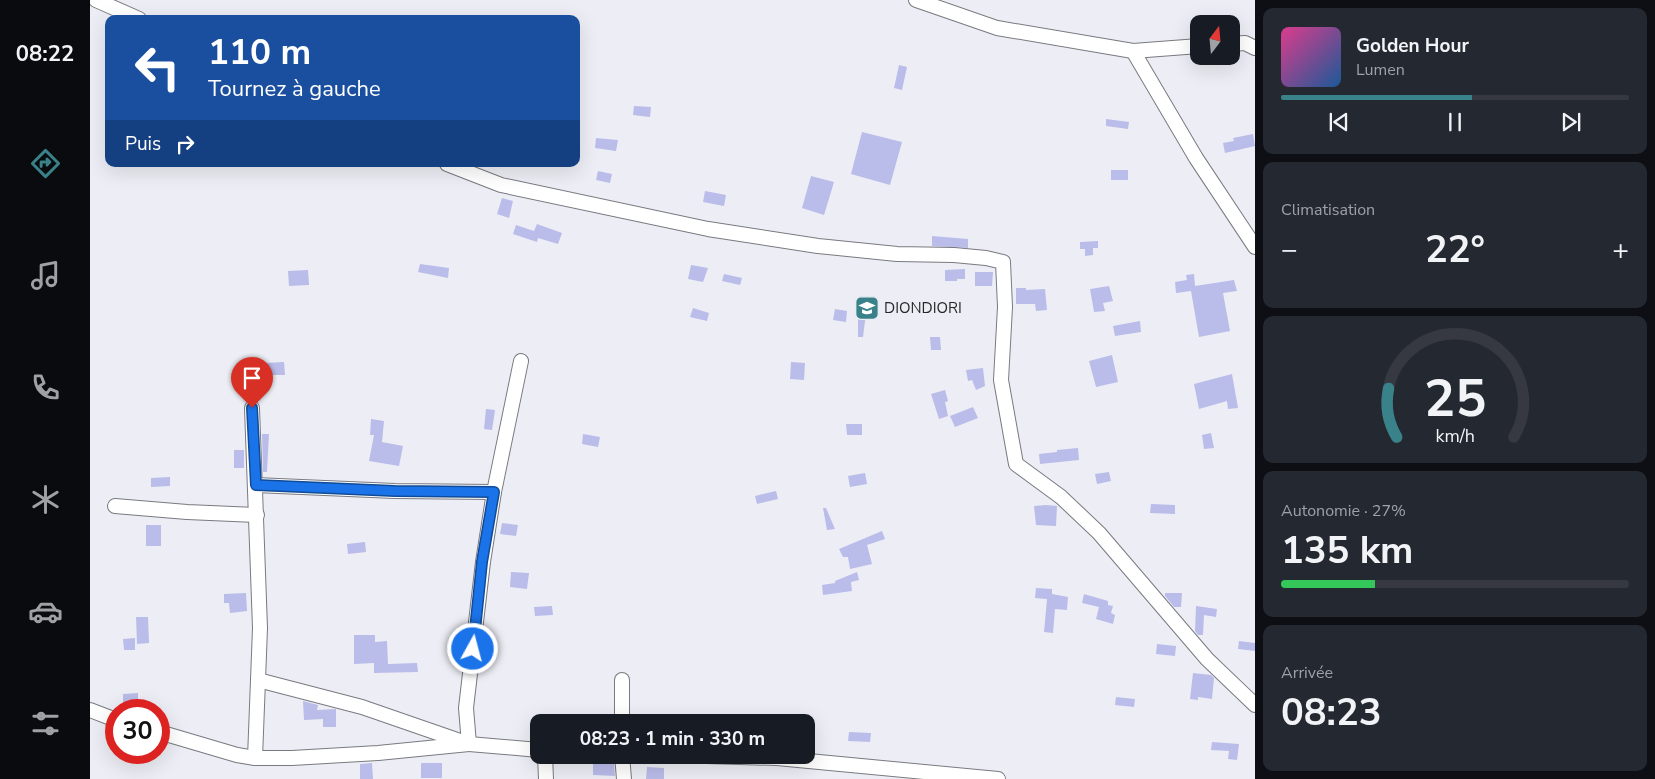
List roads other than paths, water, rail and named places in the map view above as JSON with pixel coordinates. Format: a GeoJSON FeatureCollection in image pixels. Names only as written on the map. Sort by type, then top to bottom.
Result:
{"type":"FeatureCollection","features":[{"type":"Feature","properties":{"kind":"street"},"geometry":{"type":"LineString","coordinates":[[96,0],[130,15]]}},
{"type":"Feature","properties":{"kind":"street"},"geometry":{"type":"LineString","coordinates":[[916,0],[997,28],[1133,51],[1190,47]]}},
{"type":"Feature","properties":{"kind":"street"},"geometry":{"type":"LineString","coordinates":[[1240,43],[1245,43],[1255,48]]}},
{"type":"Feature","properties":{"kind":"street"},"geometry":{"type":"LineString","coordinates":[[1133,51],[1196,158],[1255,247]]}},
{"type":"Feature","properties":{"kind":"street"},"geometry":{"type":"LineString","coordinates":[[455,167],[501,185],[708,229],[818,246],[897,254],[954,255],[986,258],[1003,262],[1005,307],[1001,380],[1016,464],[1061,497],[1099,533],[1207,659],[1255,704]]}},
{"type":"Feature","properties":{"kind":"street"},"geometry":{"type":"LineString","coordinates":[[470,744],[466,708],[482,562],[521,360]]}},
{"type":"Feature","properties":{"kind":"street"},"geometry":{"type":"LineString","coordinates":[[252,408],[260,628],[255,758]]}},
{"type":"Feature","properties":{"kind":"street"},"geometry":{"type":"LineString","coordinates":[[256,485],[395,491],[494,492]]}},
{"type":"Feature","properties":{"kind":"street"},"geometry":{"type":"LineString","coordinates":[[115,506],[257,515]]}},
{"type":"Feature","properties":{"kind":"street"},"geometry":{"type":"LineString","coordinates":[[258,680],[362,707],[470,744]]}},
{"type":"Feature","properties":{"kind":"street"},"geometry":{"type":"LineString","coordinates":[[622,680],[622,714]]}},
{"type":"Feature","properties":{"kind":"street"},"geometry":{"type":"LineString","coordinates":[[90,710],[105,716]]}},
{"type":"Feature","properties":{"kind":"street"},"geometry":{"type":"LineString","coordinates":[[170,735],[237,755],[255,758],[292,758],[470,744],[530,749]]}},
{"type":"Feature","properties":{"kind":"street"},"geometry":{"type":"LineString","coordinates":[[815,762],[998,779]]}},
{"type":"Feature","properties":{"kind":"street"},"geometry":{"type":"LineString","coordinates":[[545,764],[546,779]]}},
{"type":"Feature","properties":{"kind":"street"},"geometry":{"type":"LineString","coordinates":[[623,764],[624,779]]}},
{"type":"Feature","properties":{"kind":"place","name":"DIONDIORI"},"geometry":{"type":"Point","coordinates":[867,308]}}]}
